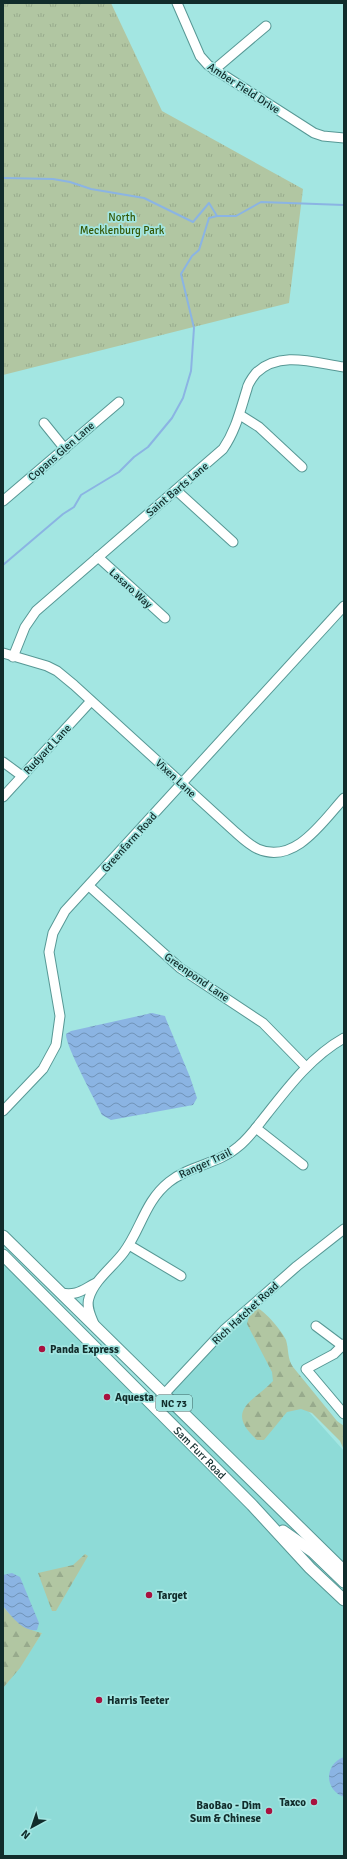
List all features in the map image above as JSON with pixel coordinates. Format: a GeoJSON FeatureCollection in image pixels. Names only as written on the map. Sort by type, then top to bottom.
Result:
{"type":"FeatureCollection","features":[{"type":"Feature","properties":{"kind":"main road","name":"Sam Furr Road"},"geometry":{"type":"LineString","coordinates":[[3,1236],[344,1571]]}},
{"type":"Feature","properties":{"kind":"main road","name":"Sam Furr Road"},"geometry":{"type":"LineString","coordinates":[[3,1255],[273,1526],[310,1568],[344,1600]]}},
{"type":"Feature","properties":{"kind":"main road"},"geometry":{"type":"LineString","coordinates":[[273,1526],[294,1538],[313,1552],[344,1582]]}},
{"type":"Feature","properties":{"kind":"street","name":"Amber Field Drive"},"geometry":{"type":"LineString","coordinates":[[177,3],[200,56],[214,70],[314,133],[323,136],[344,138]]}},
{"type":"Feature","properties":{"kind":"street"},"geometry":{"type":"LineString","coordinates":[[214,70],[266,26]]}},
{"type":"Feature","properties":{"kind":"street","name":"Saint Barts Lane"},"geometry":{"type":"LineString","coordinates":[[13,657],[19,638],[29,619],[52,596],[224,449],[234,432],[250,380],[264,366],[272,362],[292,359],[344,368]]}},
{"type":"Feature","properties":{"kind":"street","name":"Copans Glen Lane"},"geometry":{"type":"LineString","coordinates":[[3,501],[119,402]]}},
{"type":"Feature","properties":{"kind":"street"},"geometry":{"type":"LineString","coordinates":[[240,415],[259,427],[302,467]]}},
{"type":"Feature","properties":{"kind":"street"},"geometry":{"type":"LineString","coordinates":[[44,423],[65,449]]}},
{"type":"Feature","properties":{"kind":"street"},"geometry":{"type":"LineString","coordinates":[[176,490],[233,542]]}},
{"type":"Feature","properties":{"kind":"street","name":"Lasaro Way"},"geometry":{"type":"LineString","coordinates":[[98,557],[165,618]]}},
{"type":"Feature","properties":{"kind":"street","name":"Greenfarm Road"},"geometry":{"type":"LineString","coordinates":[[3,1111],[44,1069],[56,1045],[60,1016],[50,964],[50,944],[65,911],[344,606]]}},
{"type":"Feature","properties":{"kind":"street","name":"Vixen Lane"},"geometry":{"type":"LineString","coordinates":[[3,653],[47,666],[57,671],[238,835],[256,848],[268,852],[278,852],[294,848],[308,837],[344,798]]}},
{"type":"Feature","properties":{"kind":"street","name":"Rudyard Lane"},"geometry":{"type":"LineString","coordinates":[[3,797],[91,701]]}},
{"type":"Feature","properties":{"kind":"street"},"geometry":{"type":"LineString","coordinates":[[3,762],[22,776]]}},
{"type":"Feature","properties":{"kind":"street","name":"Greenpond Lane"},"geometry":{"type":"LineString","coordinates":[[89,886],[180,968],[263,1024],[306,1067]]}},
{"type":"Feature","properties":{"kind":"street","name":"Ranger Trail"},"geometry":{"type":"LineString","coordinates":[[95,1326],[88,1305],[89,1299],[97,1283],[129,1245],[146,1208],[159,1190],[183,1173],[229,1154],[239,1146],[256,1128],[306,1067],[326,1050],[344,1038]]}},
{"type":"Feature","properties":{"kind":"street"},"geometry":{"type":"LineString","coordinates":[[256,1128],[303,1166]]}},
{"type":"Feature","properties":{"kind":"street","name":"Rich Hatchet Road"},"geometry":{"type":"LineString","coordinates":[[153,1406],[224,1330],[297,1266],[344,1229]]}},
{"type":"Feature","properties":{"kind":"street"},"geometry":{"type":"LineString","coordinates":[[129,1245],[181,1276]]}},
{"type":"Feature","properties":{"kind":"street","name":"Ranger Trail"},"geometry":{"type":"LineString","coordinates":[[61,1293],[70,1295],[80,1293],[97,1283]]}},
{"type":"Feature","properties":{"kind":"street"},"geometry":{"type":"LineString","coordinates":[[316,1326],[343,1346],[334,1354],[306,1369],[344,1414]]}},
{"type":"Feature","properties":{"kind":"shaded area"},"geometry":{"type":"Polygon","coordinates":[[[3,1256],[153,1405],[244,1312],[284,1384],[344,1451],[344,1856],[3,1856],[3,1688],[20,1667],[42,1633],[30,1631],[3,1606],[3,1256]]]}},
{"type":"Feature","properties":{"kind":"green space","name":"North Mecklenburg Park"},"geometry":{"type":"Polygon","coordinates":[[[3,3],[111,3],[162,111],[303,189],[289,303],[3,375],[3,3]]]}},
{"type":"Feature","properties":{"kind":"green space"},"geometry":{"type":"Polygon","coordinates":[[[257,1308],[269,1317],[284,1336],[293,1367],[337,1421],[344,1426],[344,1450],[340,1441],[312,1413],[301,1409],[287,1412],[264,1440],[257,1440],[247,1430],[242,1414],[245,1407],[273,1381],[272,1372],[247,1324],[249,1316],[257,1308]]]}},
{"type":"Feature","properties":{"kind":"green space"},"geometry":{"type":"Polygon","coordinates":[[[85,1554],[88,1556],[56,1611],[52,1611],[38,1573],[73,1565],[85,1554]]]}},
{"type":"Feature","properties":{"kind":"green space"},"geometry":{"type":"Polygon","coordinates":[[[3,1606],[20,1624],[36,1632],[42,1633],[20,1668],[3,1688],[3,1606]]]}},
{"type":"Feature","properties":{"kind":"water"},"geometry":{"type":"Polygon","coordinates":[[[152,1013],[165,1016],[197,1098],[193,1105],[111,1120],[102,1115],[75,1061],[66,1034],[71,1031],[152,1013]]]}},
{"type":"Feature","properties":{"kind":"water"},"geometry":{"type":"Polygon","coordinates":[[[12,1573],[20,1577],[39,1623],[37,1630],[32,1630],[22,1626],[3,1606],[3,1575],[12,1573]]]}},
{"type":"Feature","properties":{"kind":"water"},"geometry":{"type":"Polygon","coordinates":[[[344,1757],[344,1797],[337,1794],[333,1789],[329,1777],[333,1765],[337,1760],[344,1757]]]}},
{"type":"Feature","properties":{"kind":"waterway"},"geometry":{"type":"LineString","coordinates":[[3,178],[53,179],[70,182],[91,189],[144,198],[193,222],[209,203],[217,216]]}},
{"type":"Feature","properties":{"kind":"waterway"},"geometry":{"type":"LineString","coordinates":[[3,565],[63,514],[74,507],[81,495],[119,472],[134,457],[148,447],[172,418],[183,398],[191,371],[194,328],[181,274],[192,256],[199,250],[209,218],[217,216],[236,216],[261,202],[344,205]]}},
{"type":"Feature","properties":{"kind":"place","name":"Panda Express"},"geometry":{"type":"Point","coordinates":[42,1349]}},
{"type":"Feature","properties":{"kind":"place","name":"Aquesta"},"geometry":{"type":"Point","coordinates":[107,1397]}},
{"type":"Feature","properties":{"kind":"place","name":"Target"},"geometry":{"type":"Point","coordinates":[149,1595]}},
{"type":"Feature","properties":{"kind":"place","name":"Harris Teeter"},"geometry":{"type":"Point","coordinates":[99,1700]}},
{"type":"Feature","properties":{"kind":"place","name":"Taxco"},"geometry":{"type":"Point","coordinates":[314,1802]}},
{"type":"Feature","properties":{"kind":"place","name":"BaoBao - Dim Sum & Chinese"},"geometry":{"type":"Point","coordinates":[269,1811]}}]}
